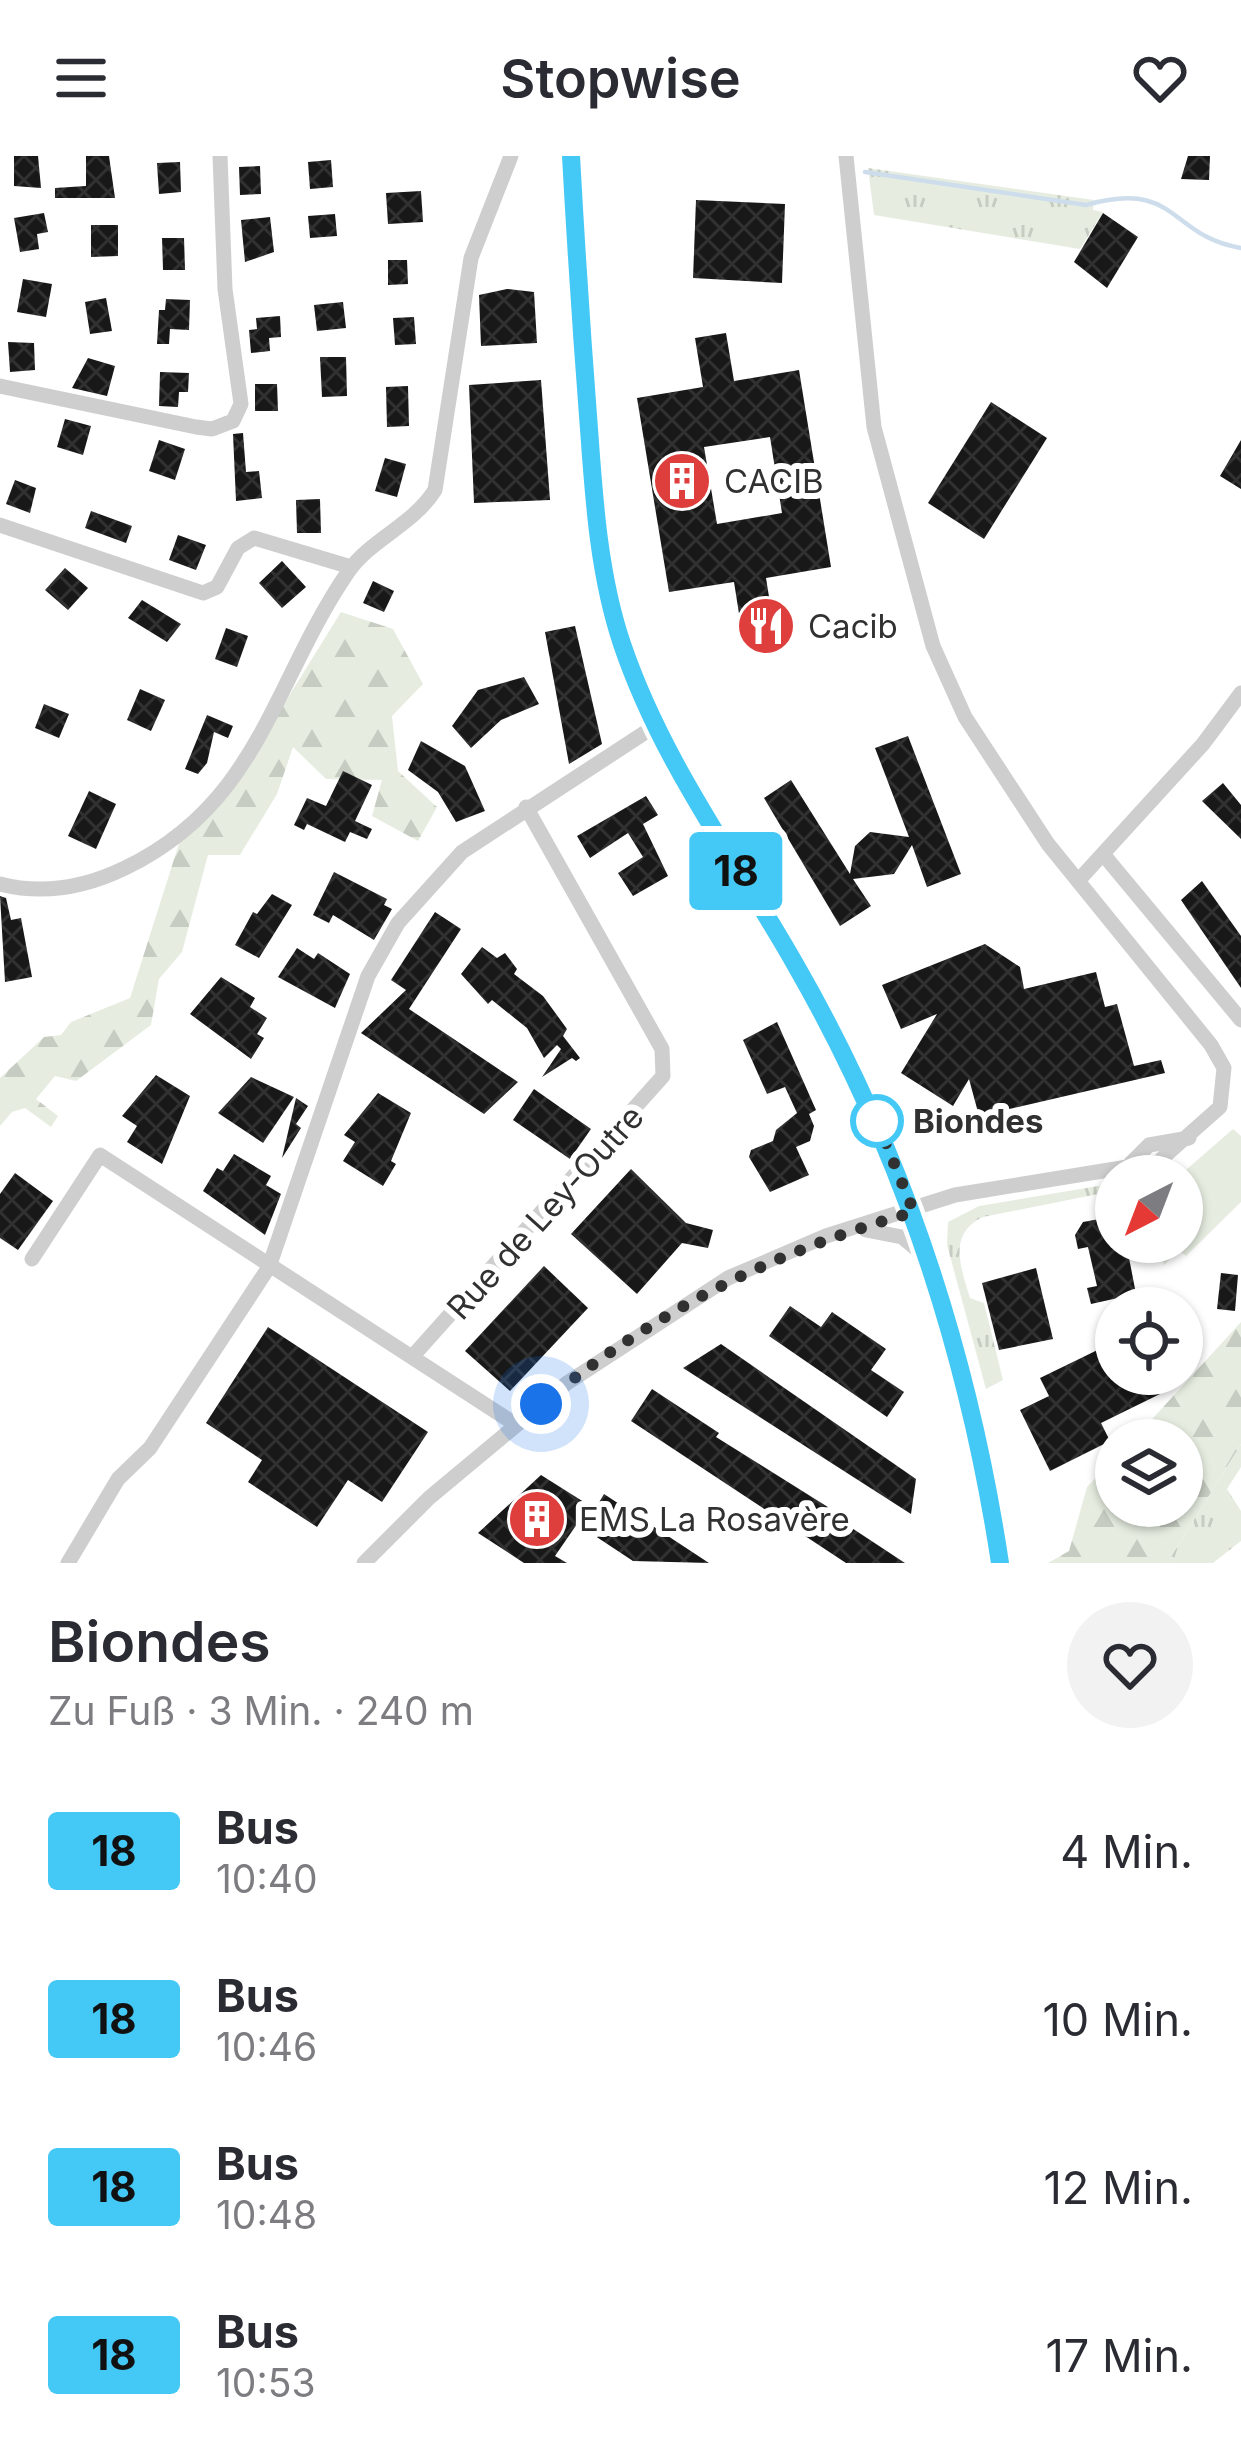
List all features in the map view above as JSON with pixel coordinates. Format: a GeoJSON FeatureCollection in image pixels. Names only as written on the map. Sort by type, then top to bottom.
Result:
{"type":"FeatureCollection","features":[{"type":"Feature","properties":{"kind":"main road"},"geometry":{"type":"LineString","coordinates":[[572,156],[596,516],[620,640],[676,771],[795,963],[875,1117],[914,1212],[962,1376],[1000,1563]]}},
{"type":"Feature","properties":{"kind":"street"},"geometry":{"type":"LineString","coordinates":[[0,386],[196,427],[212,429],[233,421],[241,404],[225,289],[220,156]]}},
{"type":"Feature","properties":{"kind":"street"},"geometry":{"type":"LineString","coordinates":[[364,1563],[515,1424],[683,1304],[771,1259],[955,1196],[1158,1162],[1220,1108],[1224,1068],[1174,992],[1078,881],[965,717],[933,646],[874,427],[846,156]]}},
{"type":"Feature","properties":{"kind":"street"},"geometry":{"type":"LineString","coordinates":[[0,884],[59,890],[112,875],[158,853],[206,812],[256,748],[351,567],[423,508],[434,490],[471,258],[507,157]]}},
{"type":"Feature","properties":{"kind":"street"},"geometry":{"type":"LineString","coordinates":[[0,526],[203,592],[217,587],[238,548],[254,538],[351,567]]}},
{"type":"Feature","properties":{"kind":"street"},"geometry":{"type":"LineString","coordinates":[[1078,881],[1241,693]]}},
{"type":"Feature","properties":{"kind":"street"},"geometry":{"type":"LineString","coordinates":[[68,1563],[118,1479],[150,1448],[269,1267],[368,976],[428,884],[462,852],[526,807],[655,726]]}},
{"type":"Feature","properties":{"kind":"street","name":"Rue de Ley-Outre"},"geometry":{"type":"LineString","coordinates":[[412,1357],[663,1076],[662,1049],[526,807]]}},
{"type":"Feature","properties":{"kind":"street"},"geometry":{"type":"LineString","coordinates":[[1103,854],[1241,1020]]}},
{"type":"Feature","properties":{"kind":"street"},"geometry":{"type":"LineString","coordinates":[[32,1259],[100,1155],[515,1424]]}},
{"type":"Feature","properties":{"kind":"street"},"geometry":{"type":"LineString","coordinates":[[850,1229],[902,1237],[928,1258]]}},
{"type":"Feature","properties":{"kind":"green space"},"geometry":{"type":"Polygon","coordinates":[[[868,168],[1094,200],[1093,210],[1103,212],[1080,249],[874,215],[868,168]]]}},
{"type":"Feature","properties":{"kind":"green space"},"geometry":{"type":"Polygon","coordinates":[[[341,612],[393,629],[423,684],[392,716],[398,771],[437,807],[418,841],[372,816],[382,780],[326,779],[293,747],[277,794],[240,855],[208,855],[182,952],[159,979],[151,1025],[76,1081],[55,1076],[36,1099],[58,1116],[51,1127],[25,1108],[12,1112],[0,1126],[0,1078],[44,1037],[61,1035],[71,1022],[130,998],[182,834],[256,749],[341,612]]]}},
{"type":"Feature","properties":{"kind":"green space"},"geometry":{"type":"Polygon","coordinates":[[[1233,1129],[1241,1136],[1241,1202],[1203,1239],[1203,1155],[1233,1129]]]}},
{"type":"Feature","properties":{"kind":"green space"},"geometry":{"type":"Polygon","coordinates":[[[1095,1187],[1095,1195],[983,1217],[965,1233],[960,1253],[963,1275],[970,1298],[984,1303],[1003,1380],[986,1389],[947,1245],[948,1222],[979,1206],[1095,1187]]]}},
{"type":"Feature","properties":{"kind":"green space"},"geometry":{"type":"Polygon","coordinates":[[[1241,1322],[1241,1444],[1203,1505],[1203,1419],[1152,1419],[1174,1395],[1203,1395],[1203,1364],[1241,1322]]]}},
{"type":"Feature","properties":{"kind":"green space"},"geometry":{"type":"Polygon","coordinates":[[[1241,1444],[1241,1467],[1227,1489],[1241,1511],[1241,1541],[1213,1563],[1167,1563],[1189,1527],[1203,1527],[1203,1505],[1241,1444]]]}},
{"type":"Feature","properties":{"kind":"green space"},"geometry":{"type":"Polygon","coordinates":[[[1095,1478],[1095,1527],[1189,1527],[1167,1563],[1048,1563],[1069,1551],[1087,1487],[1095,1478]]]}},
{"type":"Feature","properties":{"kind":"building"},"geometry":{"type":"Polygon","coordinates":[[[14,156],[38,156],[41,188],[14,186],[14,156]]]}},
{"type":"Feature","properties":{"kind":"building"},"geometry":{"type":"Polygon","coordinates":[[[86,156],[109,156],[115,198],[55,198],[55,188],[86,186],[86,156]]]}},
{"type":"Feature","properties":{"kind":"building"},"geometry":{"type":"Polygon","coordinates":[[[1188,156],[1210,156],[1209,180],[1181,179],[1188,156]]]}},
{"type":"Feature","properties":{"kind":"building"},"geometry":{"type":"Polygon","coordinates":[[[331,160],[333,187],[310,189],[308,162],[331,160]]]}},
{"type":"Feature","properties":{"kind":"building"},"geometry":{"type":"Polygon","coordinates":[[[180,162],[181,192],[159,194],[157,163],[180,162]]]}},
{"type":"Feature","properties":{"kind":"building"},"geometry":{"type":"Polygon","coordinates":[[[260,166],[261,194],[240,195],[239,167],[260,166]]]}},
{"type":"Feature","properties":{"kind":"building"},"geometry":{"type":"Polygon","coordinates":[[[421,191],[423,222],[388,224],[386,193],[421,191]]]}},
{"type":"Feature","properties":{"kind":"building"},"geometry":{"type":"Polygon","coordinates":[[[696,200],[785,204],[782,283],[693,278],[696,200]]]}},
{"type":"Feature","properties":{"kind":"building"},"geometry":{"type":"Polygon","coordinates":[[[44,213],[48,232],[37,234],[39,249],[20,252],[14,218],[44,213]]]}},
{"type":"Feature","properties":{"kind":"building"},"geometry":{"type":"Polygon","coordinates":[[[1103,213],[1138,237],[1107,288],[1074,262],[1103,213]]]}},
{"type":"Feature","properties":{"kind":"building"},"geometry":{"type":"Polygon","coordinates":[[[335,214],[337,236],[310,238],[308,216],[335,214]]]}},
{"type":"Feature","properties":{"kind":"building"},"geometry":{"type":"Polygon","coordinates":[[[270,217],[274,252],[245,262],[241,220],[270,217]]]}},
{"type":"Feature","properties":{"kind":"building"},"geometry":{"type":"Polygon","coordinates":[[[91,225],[118,225],[118,256],[91,257],[91,225]]]}},
{"type":"Feature","properties":{"kind":"building"},"geometry":{"type":"Polygon","coordinates":[[[162,238],[184,238],[185,270],[163,270],[162,238]]]}},
{"type":"Feature","properties":{"kind":"building"},"geometry":{"type":"Polygon","coordinates":[[[388,260],[407,260],[408,284],[388,285],[388,260]]]}},
{"type":"Feature","properties":{"kind":"building"},"geometry":{"type":"Polygon","coordinates":[[[23,279],[52,284],[46,317],[17,312],[23,279]]]}},
{"type":"Feature","properties":{"kind":"building"},"geometry":{"type":"Polygon","coordinates":[[[507,289],[534,292],[537,343],[481,346],[479,295],[507,289]]]}},
{"type":"Feature","properties":{"kind":"building"},"geometry":{"type":"Polygon","coordinates":[[[106,298],[112,331],[90,334],[85,302],[106,298]]]}},
{"type":"Feature","properties":{"kind":"building"},"geometry":{"type":"Polygon","coordinates":[[[166,299],[190,300],[189,330],[170,329],[169,344],[157,344],[159,310],[165,310],[166,299]]]}},
{"type":"Feature","properties":{"kind":"building"},"geometry":{"type":"Polygon","coordinates":[[[343,302],[346,328],[317,331],[314,305],[343,302]]]}},
{"type":"Feature","properties":{"kind":"building"},"geometry":{"type":"Polygon","coordinates":[[[280,316],[281,337],[269,338],[270,351],[251,353],[249,330],[257,329],[256,318],[280,316]]]}},
{"type":"Feature","properties":{"kind":"building"},"geometry":{"type":"Polygon","coordinates":[[[414,317],[416,344],[395,345],[393,318],[414,317]]]}},
{"type":"Feature","properties":{"kind":"building","name":"CACIB"},"geometry":{"type":"Polygon","coordinates":[[[726,333],[734,381],[799,370],[831,567],[766,578],[775,634],[743,639],[734,582],[669,592],[637,398],[703,387],[695,338],[726,333]],[[770,437],[704,447],[717,524],[782,513],[770,437]]]}},
{"type":"Feature","properties":{"kind":"building"},"geometry":{"type":"Polygon","coordinates":[[[8,342],[34,343],[35,370],[10,372],[8,342]]]}},
{"type":"Feature","properties":{"kind":"building"},"geometry":{"type":"Polygon","coordinates":[[[320,357],[346,357],[347,396],[322,397],[320,357]]]}},
{"type":"Feature","properties":{"kind":"building"},"geometry":{"type":"Polygon","coordinates":[[[88,358],[115,366],[107,396],[72,388],[88,358]]]}},
{"type":"Feature","properties":{"kind":"building"},"geometry":{"type":"Polygon","coordinates":[[[160,372],[189,373],[188,392],[179,392],[178,407],[159,406],[160,372]]]}},
{"type":"Feature","properties":{"kind":"building"},"geometry":{"type":"Polygon","coordinates":[[[541,380],[550,500],[474,503],[469,385],[541,380]]]}},
{"type":"Feature","properties":{"kind":"building"},"geometry":{"type":"Polygon","coordinates":[[[255,384],[277,384],[278,411],[255,411],[255,384]]]}},
{"type":"Feature","properties":{"kind":"building"},"geometry":{"type":"Polygon","coordinates":[[[408,386],[409,426],[387,427],[386,387],[408,386]]]}},
{"type":"Feature","properties":{"kind":"building"},"geometry":{"type":"Polygon","coordinates":[[[991,402],[1047,438],[984,539],[928,503],[991,402]]]}},
{"type":"Feature","properties":{"kind":"building"},"geometry":{"type":"Polygon","coordinates":[[[65,419],[91,426],[83,455],[57,447],[65,419]]]}},
{"type":"Feature","properties":{"kind":"building"},"geometry":{"type":"Polygon","coordinates":[[[243,433],[246,472],[259,471],[262,498],[236,501],[233,434],[243,433]]]}},
{"type":"Feature","properties":{"kind":"building"},"geometry":{"type":"Polygon","coordinates":[[[159,440],[185,449],[175,480],[149,471],[159,440]]]}},
{"type":"Feature","properties":{"kind":"building"},"geometry":{"type":"Polygon","coordinates":[[[1241,440],[1241,489],[1220,476],[1241,440]]]}},
{"type":"Feature","properties":{"kind":"building"},"geometry":{"type":"Polygon","coordinates":[[[385,458],[406,464],[397,497],[375,491],[385,458]]]}},
{"type":"Feature","properties":{"kind":"building"},"geometry":{"type":"Polygon","coordinates":[[[15,480],[36,488],[30,513],[6,504],[15,480]]]}},
{"type":"Feature","properties":{"kind":"building"},"geometry":{"type":"Polygon","coordinates":[[[320,499],[321,533],[297,533],[296,500],[320,499]]]}},
{"type":"Feature","properties":{"kind":"building"},"geometry":{"type":"Polygon","coordinates":[[[91,511],[132,526],[126,543],[85,528],[91,511]]]}},
{"type":"Feature","properties":{"kind":"building"},"geometry":{"type":"Polygon","coordinates":[[[178,535],[206,545],[196,570],[169,560],[178,535]]]}},
{"type":"Feature","properties":{"kind":"building"},"geometry":{"type":"Polygon","coordinates":[[[282,561],[306,587],[282,608],[259,583],[282,561]]]}},
{"type":"Feature","properties":{"kind":"building"},"geometry":{"type":"Polygon","coordinates":[[[65,568],[88,588],[68,610],[45,590],[65,568]]]}},
{"type":"Feature","properties":{"kind":"building"},"geometry":{"type":"Polygon","coordinates":[[[373,581],[394,591],[384,612],[363,603],[373,581]]]}},
{"type":"Feature","properties":{"kind":"building"},"geometry":{"type":"Polygon","coordinates":[[[142,600],[181,624],[167,642],[128,618],[142,600]]]}},
{"type":"Feature","properties":{"kind":"building"},"geometry":{"type":"Polygon","coordinates":[[[575,626],[602,744],[569,764],[545,632],[575,626]]]}},
{"type":"Feature","properties":{"kind":"building"},"geometry":{"type":"Polygon","coordinates":[[[226,628],[248,636],[237,667],[215,659],[226,628]]]}},
{"type":"Feature","properties":{"kind":"building"},"geometry":{"type":"Polygon","coordinates":[[[524,677],[539,704],[501,720],[471,748],[452,726],[478,690],[524,677]]]}},
{"type":"Feature","properties":{"kind":"building"},"geometry":{"type":"Polygon","coordinates":[[[140,689],[165,700],[151,731],[127,720],[140,689]]]}},
{"type":"Feature","properties":{"kind":"building"},"geometry":{"type":"Polygon","coordinates":[[[44,704],[69,714],[59,738],[35,728],[44,704]]]}},
{"type":"Feature","properties":{"kind":"building"},"geometry":{"type":"Polygon","coordinates":[[[207,715],[233,726],[228,738],[214,732],[207,763],[198,774],[185,769],[207,715]]]}},
{"type":"Feature","properties":{"kind":"building"},"geometry":{"type":"Polygon","coordinates":[[[908,736],[961,874],[927,887],[912,845],[894,874],[853,879],[871,906],[840,926],[764,798],[791,780],[850,874],[855,846],[870,832],[909,837],[875,748],[908,736]]]}},
{"type":"Feature","properties":{"kind":"building"},"geometry":{"type":"Polygon","coordinates":[[[421,741],[465,766],[485,811],[456,822],[438,792],[408,770],[421,741]]]}},
{"type":"Feature","properties":{"kind":"building"},"geometry":{"type":"Polygon","coordinates":[[[343,771],[372,785],[355,821],[372,829],[367,839],[350,832],[345,842],[307,824],[304,830],[294,825],[307,798],[326,806],[343,771]]]}},
{"type":"Feature","properties":{"kind":"building"},"geometry":{"type":"Polygon","coordinates":[[[1223,783],[1241,805],[1241,839],[1202,801],[1223,783]]]}},
{"type":"Feature","properties":{"kind":"building"},"geometry":{"type":"Polygon","coordinates":[[[89,791],[116,804],[96,849],[68,836],[89,791]]]}},
{"type":"Feature","properties":{"kind":"building"},"geometry":{"type":"Polygon","coordinates":[[[646,796],[658,815],[643,824],[668,876],[633,896],[618,873],[643,857],[628,833],[590,858],[577,836],[646,796]]]}},
{"type":"Feature","properties":{"kind":"building"},"geometry":{"type":"Polygon","coordinates":[[[334,872],[387,899],[384,905],[392,909],[374,940],[333,915],[329,923],[313,915],[334,872]]]}},
{"type":"Feature","properties":{"kind":"building"},"geometry":{"type":"Polygon","coordinates":[[[1202,881],[1241,936],[1241,988],[1181,900],[1202,881]]]}},
{"type":"Feature","properties":{"kind":"building"},"geometry":{"type":"Polygon","coordinates":[[[272,894],[292,905],[259,958],[235,945],[253,912],[257,914],[272,894]]]}},
{"type":"Feature","properties":{"kind":"building"},"geometry":{"type":"Polygon","coordinates":[[[0,896],[6,898],[11,920],[21,918],[32,977],[5,982],[0,896]]]}},
{"type":"Feature","properties":{"kind":"building"},"geometry":{"type":"Polygon","coordinates":[[[435,912],[461,929],[409,1009],[518,1082],[484,1114],[361,1033],[406,990],[391,980],[435,912]]]}},
{"type":"Feature","properties":{"kind":"building"},"geometry":{"type":"Polygon","coordinates":[[[985,944],[1020,967],[1024,989],[1096,972],[1105,1007],[1117,1004],[1134,1066],[1161,1060],[1165,1073],[979,1116],[969,1079],[953,1106],[901,1073],[937,1014],[901,1029],[882,985],[985,944]]]}},
{"type":"Feature","properties":{"kind":"building"},"geometry":{"type":"Polygon","coordinates":[[[482,947],[497,958],[505,953],[517,969],[514,974],[543,996],[567,1029],[563,1036],[580,1058],[542,1077],[561,1049],[557,1045],[544,1058],[527,1028],[492,1000],[488,1004],[461,974],[482,947]]]}},
{"type":"Feature","properties":{"kind":"building"},"geometry":{"type":"Polygon","coordinates":[[[297,948],[314,959],[318,953],[350,974],[335,1008],[278,977],[297,948]]]}},
{"type":"Feature","properties":{"kind":"building"},"geometry":{"type":"Polygon","coordinates":[[[221,977],[255,998],[250,1007],[267,1018],[257,1034],[264,1038],[251,1059],[190,1014],[221,977]]]}},
{"type":"Feature","properties":{"kind":"building"},"geometry":{"type":"Polygon","coordinates":[[[777,1022],[816,1110],[809,1114],[814,1126],[810,1141],[796,1147],[809,1175],[770,1192],[749,1157],[751,1150],[773,1141],[776,1130],[797,1113],[785,1087],[767,1094],[743,1040],[777,1022]]]}},
{"type":"Feature","properties":{"kind":"building"},"geometry":{"type":"Polygon","coordinates":[[[156,1075],[190,1096],[162,1164],[127,1142],[137,1126],[122,1116],[156,1075]]]}},
{"type":"Feature","properties":{"kind":"building"},"geometry":{"type":"Polygon","coordinates":[[[251,1077],[294,1097],[263,1143],[218,1113],[251,1077]]]}},
{"type":"Feature","properties":{"kind":"building"},"geometry":{"type":"Polygon","coordinates":[[[534,1089],[591,1129],[570,1159],[513,1120],[534,1089]]]}},
{"type":"Feature","properties":{"kind":"building"},"geometry":{"type":"Polygon","coordinates":[[[378,1093],[411,1113],[391,1161],[396,1164],[383,1186],[343,1161],[355,1142],[344,1135],[378,1093]]]}},
{"type":"Feature","properties":{"kind":"building"},"geometry":{"type":"Polygon","coordinates":[[[296,1098],[308,1106],[282,1158],[296,1098]]]}},
{"type":"Feature","properties":{"kind":"building"},"geometry":{"type":"Polygon","coordinates":[[[234,1154],[271,1176],[266,1185],[281,1194],[265,1235],[203,1191],[217,1168],[223,1171],[234,1154]]]}},
{"type":"Feature","properties":{"kind":"building"},"geometry":{"type":"Polygon","coordinates":[[[631,1169],[686,1223],[713,1230],[708,1248],[682,1243],[637,1294],[571,1234],[631,1169]]]}},
{"type":"Feature","properties":{"kind":"building"},"geometry":{"type":"Polygon","coordinates":[[[15,1173],[53,1201],[18,1250],[0,1238],[0,1194],[15,1173]]]}},
{"type":"Feature","properties":{"kind":"building"},"geometry":{"type":"Polygon","coordinates":[[[1095,1220],[1095,1263],[1130,1263],[1135,1287],[1095,1287],[1095,1303],[1091,1304],[1087,1288],[1097,1286],[1088,1247],[1078,1249],[1075,1235],[1083,1222],[1095,1220]]]}},
{"type":"Feature","properties":{"kind":"building"},"geometry":{"type":"Polygon","coordinates":[[[544,1266],[588,1308],[510,1391],[465,1351],[544,1266]]]}},
{"type":"Feature","properties":{"kind":"building"},"geometry":{"type":"Polygon","coordinates":[[[1036,1268],[1053,1339],[999,1350],[982,1283],[1036,1268]]]}},
{"type":"Feature","properties":{"kind":"building"},"geometry":{"type":"Polygon","coordinates":[[[1221,1273],[1238,1275],[1235,1311],[1217,1309],[1221,1273]]]}},
{"type":"Feature","properties":{"kind":"building"},"geometry":{"type":"Polygon","coordinates":[[[790,1306],[821,1327],[832,1312],[886,1349],[871,1370],[904,1392],[887,1417],[769,1336],[790,1306]]]}},
{"type":"Feature","properties":{"kind":"building"},"geometry":{"type":"Polygon","coordinates":[[[268,1327],[428,1432],[382,1502],[348,1480],[317,1527],[248,1482],[262,1460],[206,1423],[268,1327]]]}},
{"type":"Feature","properties":{"kind":"building"},"geometry":{"type":"Polygon","coordinates":[[[721,1344],[916,1479],[911,1514],[683,1368],[721,1344]]]}},
{"type":"Feature","properties":{"kind":"building"},"geometry":{"type":"Polygon","coordinates":[[[1095,1351],[1095,1395],[1158,1395],[1109,1419],[1095,1419],[1095,1448],[1050,1471],[1020,1410],[1049,1396],[1040,1378],[1095,1351]]]}},
{"type":"Feature","properties":{"kind":"building"},"geometry":{"type":"Polygon","coordinates":[[[652,1389],[905,1563],[846,1563],[631,1421],[652,1389]]]}},
{"type":"Feature","properties":{"kind":"building"},"geometry":{"type":"Polygon","coordinates":[[[541,1475],[595,1509],[604,1494],[709,1563],[633,1561],[577,1524],[555,1556],[567,1563],[524,1563],[478,1533],[541,1475]]]}},
{"type":"Feature","properties":{"kind":"waterway"},"geometry":{"type":"LineString","coordinates":[[865,172],[1086,205],[1139,199],[1157,204],[1217,242],[1241,248]]}},
{"type":"Feature","properties":{"kind":"bus line","name":"18"},"geometry":{"type":"LineString","coordinates":[[571,156],[596,516],[620,640],[676,771],[795,963],[875,1117],[920,1230],[962,1376],[1000,1563]]}},
{"type":"Feature","properties":{"kind":"place","name":"CACIB"},"geometry":{"type":"Point","coordinates":[682,481]}},
{"type":"Feature","properties":{"kind":"place","name":"Cacib"},"geometry":{"type":"Point","coordinates":[766,626]}},
{"type":"Feature","properties":{"kind":"place","name":"Biondes"},"geometry":{"type":"Point","coordinates":[877,1121]}},
{"type":"Feature","properties":{"kind":"place","name":"EMS La Rosavère"},"geometry":{"type":"Point","coordinates":[537,1519]}},
{"type":"Feature","properties":{"kind":"route"},"geometry":{"type":"LineString","coordinates":[[541,1404],[728,1278],[826,1237],[914,1212],[875,1117],[877,1121]]}}]}
